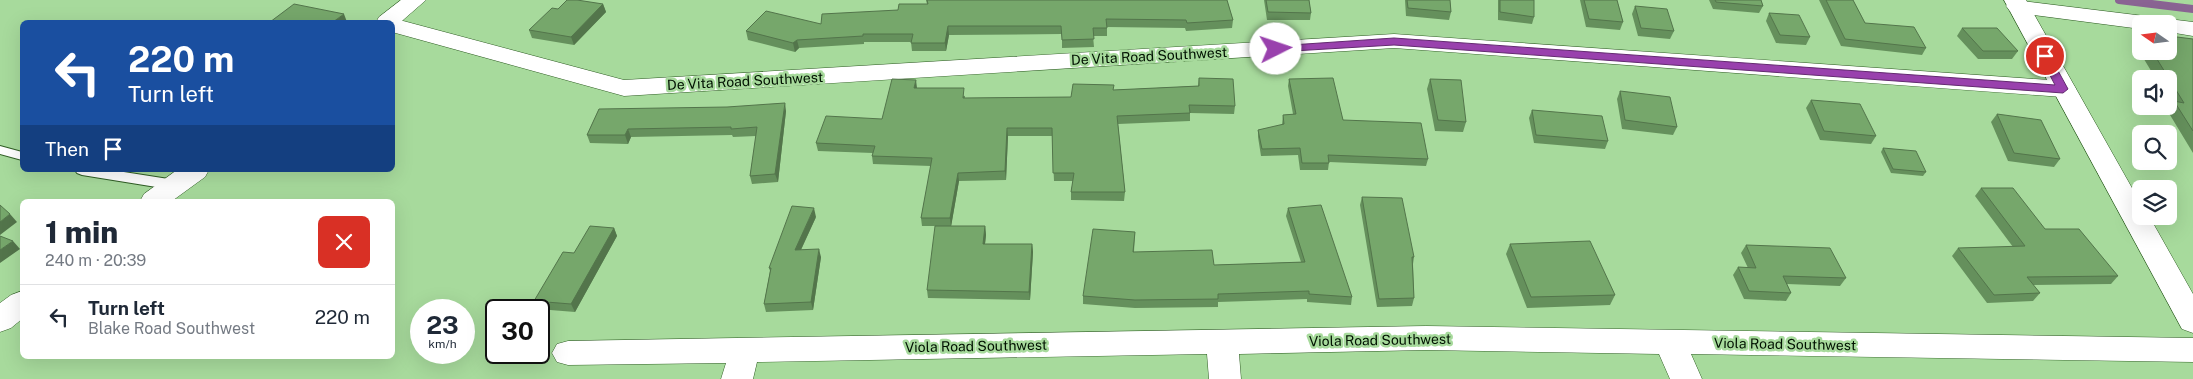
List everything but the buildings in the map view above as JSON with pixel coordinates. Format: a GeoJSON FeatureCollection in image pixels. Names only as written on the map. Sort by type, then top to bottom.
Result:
{"type":"FeatureCollection","features":[{"type":"Feature","properties":{"kind":"street"},"geometry":{"type":"LineString","coordinates":[[390,20],[416,0]]}},
{"type":"Feature","properties":{"kind":"street"},"geometry":{"type":"LineString","coordinates":[[2017,3],[2132,20]]}},
{"type":"Feature","properties":{"kind":"street"},"geometry":{"type":"LineString","coordinates":[[2017,3],[2193,321]]}},
{"type":"Feature","properties":{"kind":"street","name":"De Vita Road Southwest"},"geometry":{"type":"LineString","coordinates":[[395,26],[624,88],[1394,42],[2063,89]]}},
{"type":"Feature","properties":{"kind":"street"},"geometry":{"type":"LineString","coordinates":[[2178,27],[2193,29]]}},
{"type":"Feature","properties":{"kind":"street"},"geometry":{"type":"LineString","coordinates":[[0,320],[20,305]]}},
{"type":"Feature","properties":{"kind":"street","name":"Viola Road Southwest"},"geometry":{"type":"LineString","coordinates":[[568,353],[741,364],[1222,342],[1426,338],[2193,350]]}},
{"type":"Feature","properties":{"kind":"street"},"geometry":{"type":"LineString","coordinates":[[1222,342],[1225,379]]}},
{"type":"Feature","properties":{"kind":"street"},"geometry":{"type":"LineString","coordinates":[[1670,342],[1686,379]]}},
{"type":"Feature","properties":{"kind":"lane"},"geometry":{"type":"LineString","coordinates":[[0,150],[20,155]]}},
{"type":"Feature","properties":{"kind":"lane"},"geometry":{"type":"LineString","coordinates":[[94,172],[175,186]]}},
{"type":"Feature","properties":{"kind":"waterway"},"geometry":{"type":"LineString","coordinates":[[2119,0],[2193,9]]}},
{"type":"Feature","properties":{"kind":"route"},"geometry":{"type":"LineString","coordinates":[[1276,49],[1394,42],[2063,89],[2045,56]]}}]}
